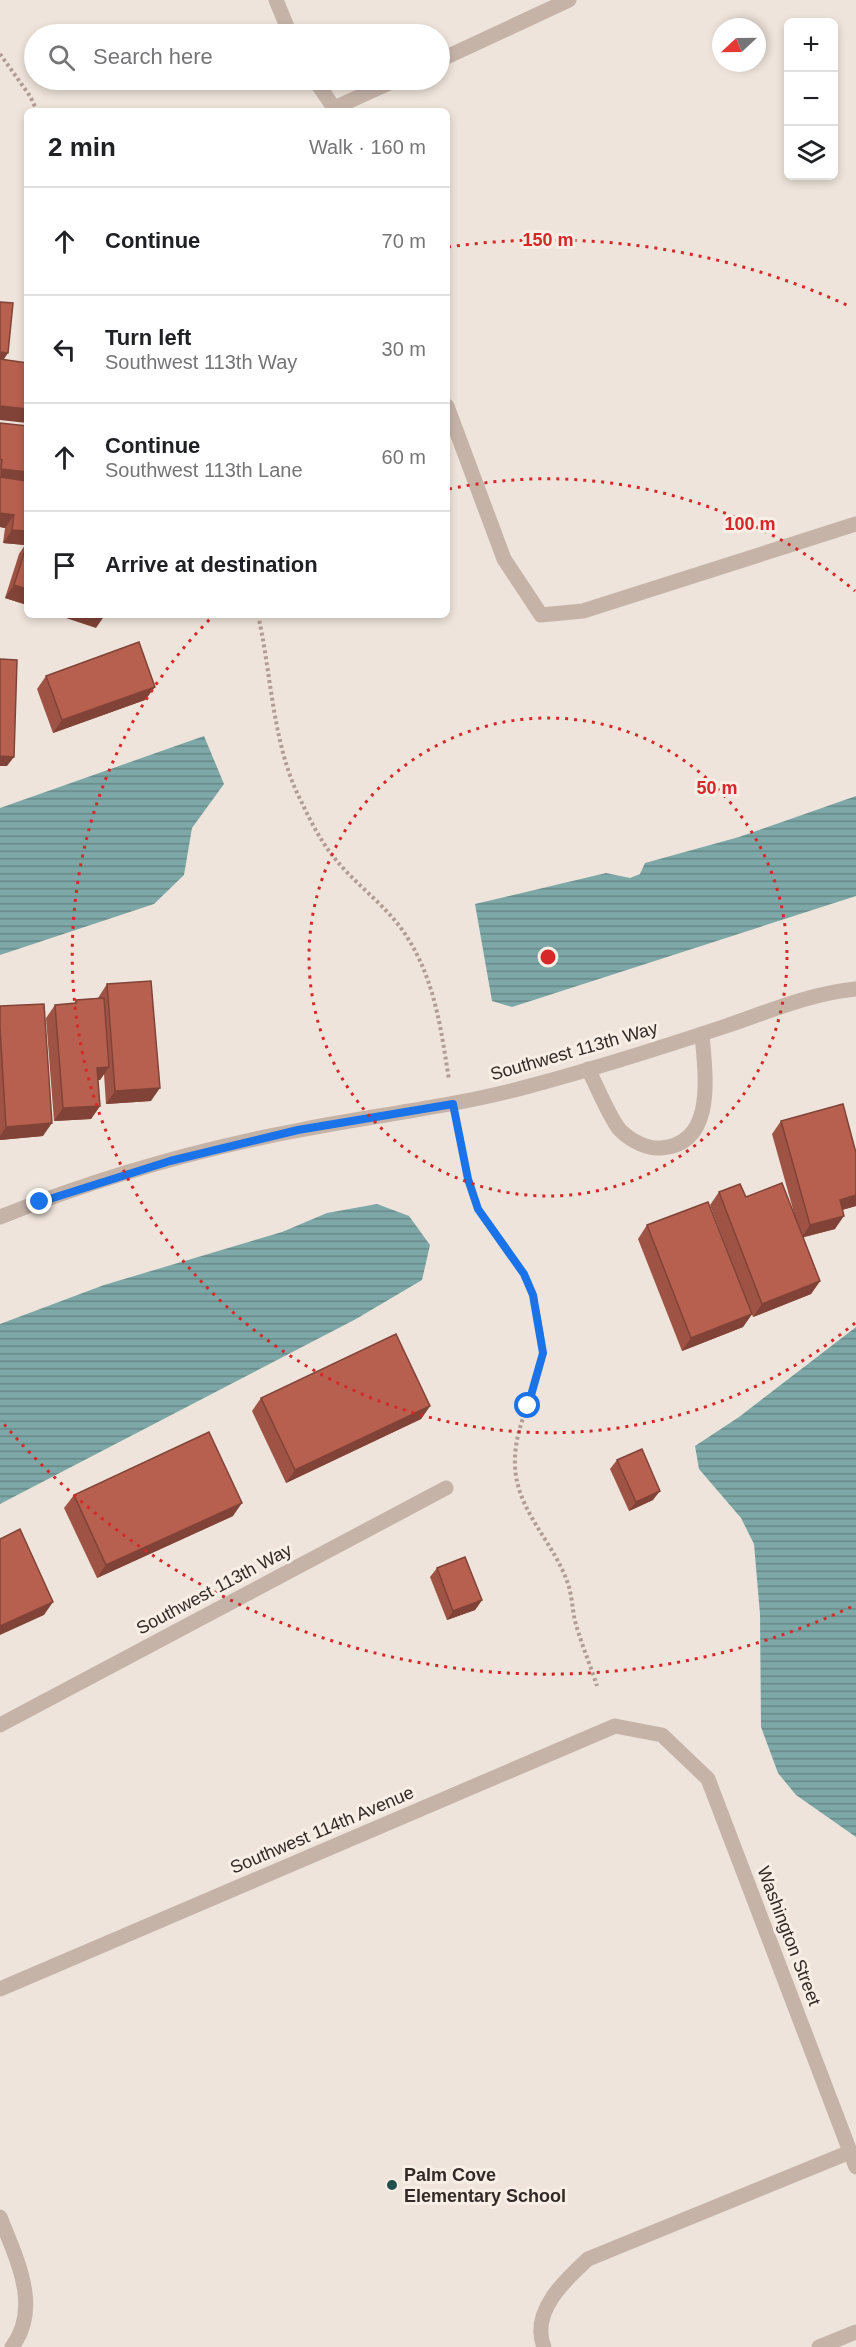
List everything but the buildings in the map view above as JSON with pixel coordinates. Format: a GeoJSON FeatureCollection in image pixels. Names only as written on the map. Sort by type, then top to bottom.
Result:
{"type":"FeatureCollection","features":[{"type":"Feature","properties":{"kind":"street"},"geometry":{"type":"LineString","coordinates":[[276,0],[286,24]]}},
{"type":"Feature","properties":{"kind":"street"},"geometry":{"type":"LineString","coordinates":[[450,55],[569,0]]}},
{"type":"Feature","properties":{"kind":"street"},"geometry":{"type":"LineString","coordinates":[[322,90],[334,108]]}},
{"type":"Feature","properties":{"kind":"street"},"geometry":{"type":"LineString","coordinates":[[337,108],[375,90]]}},
{"type":"Feature","properties":{"kind":"street"},"geometry":{"type":"LineString","coordinates":[[450,414],[504,559],[541,615],[583,611],[856,524]]}},
{"type":"Feature","properties":{"kind":"street","name":"Southwest 113th Way"},"geometry":{"type":"LineString","coordinates":[[0,1217],[170,1161],[298,1130],[453,1104],[588,1069],[797,1002],[856,989]]}},
{"type":"Feature","properties":{"kind":"street"},"geometry":{"type":"LineString","coordinates":[[588,1069],[620,1130],[648,1149],[675,1147],[695,1130],[707,1093],[702,1034]]}},
{"type":"Feature","properties":{"kind":"street","name":"Southwest 113th Way"},"geometry":{"type":"LineString","coordinates":[[0,1725],[446,1488]]}},
{"type":"Feature","properties":{"kind":"street","name":"Southwest 114th Avenue"},"geometry":{"type":"LineString","coordinates":[[0,1989],[615,1726],[662,1735]]}},
{"type":"Feature","properties":{"kind":"street","name":"Washington Street"},"geometry":{"type":"LineString","coordinates":[[662,1735],[708,1779],[856,2167]]}},
{"type":"Feature","properties":{"kind":"street"},"geometry":{"type":"LineString","coordinates":[[544,2347],[541,2339],[544,2312],[559,2286],[588,2259],[850,2152]]}},
{"type":"Feature","properties":{"kind":"street"},"geometry":{"type":"LineString","coordinates":[[0,2217],[20,2266],[28,2304],[19,2338],[12,2347]]}},
{"type":"Feature","properties":{"kind":"street"},"geometry":{"type":"LineString","coordinates":[[819,2347],[856,2332]]}},
{"type":"Feature","properties":{"kind":"path"},"geometry":{"type":"LineString","coordinates":[[0,54],[24,88]]}},
{"type":"Feature","properties":{"kind":"path"},"geometry":{"type":"LineString","coordinates":[[26,90],[36,108]]}},
{"type":"Feature","properties":{"kind":"path"},"geometry":{"type":"LineString","coordinates":[[259,618],[266,650],[277,732],[299,798],[333,856],[390,914],[406,935],[424,966],[435,997],[468,1179],[478,1209],[524,1274],[533,1295],[543,1353],[537,1381],[517,1435],[515,1466],[518,1488],[525,1509],[544,1534],[568,1583],[576,1622],[597,1686]]}},
{"type":"Feature","properties":{"kind":"water"},"geometry":{"type":"Polygon","coordinates":[[[204,736],[224,784],[192,828],[184,875],[154,904],[0,955],[0,808],[204,736]]]}},
{"type":"Feature","properties":{"kind":"water"},"geometry":{"type":"Polygon","coordinates":[[[856,796],[856,896],[512,1007],[492,1001],[475,904],[606,873],[630,878],[640,874],[645,863],[739,837],[856,796]]]}},
{"type":"Feature","properties":{"kind":"water"},"geometry":{"type":"Polygon","coordinates":[[[377,1204],[409,1216],[430,1245],[422,1280],[356,1319],[0,1504],[0,1324],[104,1285],[282,1232],[327,1213],[377,1204]]]}},
{"type":"Feature","properties":{"kind":"water"},"geometry":{"type":"Polygon","coordinates":[[[856,1327],[856,1837],[796,1795],[778,1773],[761,1727],[760,1614],[754,1544],[741,1518],[699,1469],[695,1446],[739,1417],[856,1327]]]}},
{"type":"Feature","properties":{"kind":"place","name":"Palm Cove Elementary School"},"geometry":{"type":"Point","coordinates":[392,2185]}},
{"type":"Feature","properties":{"kind":"route"},"geometry":{"type":"LineString","coordinates":[[40,1202],[170,1161],[298,1130],[453,1104],[468,1179],[478,1209],[511,1253],[533,1295],[543,1353],[537,1381],[528,1406]]}}]}
